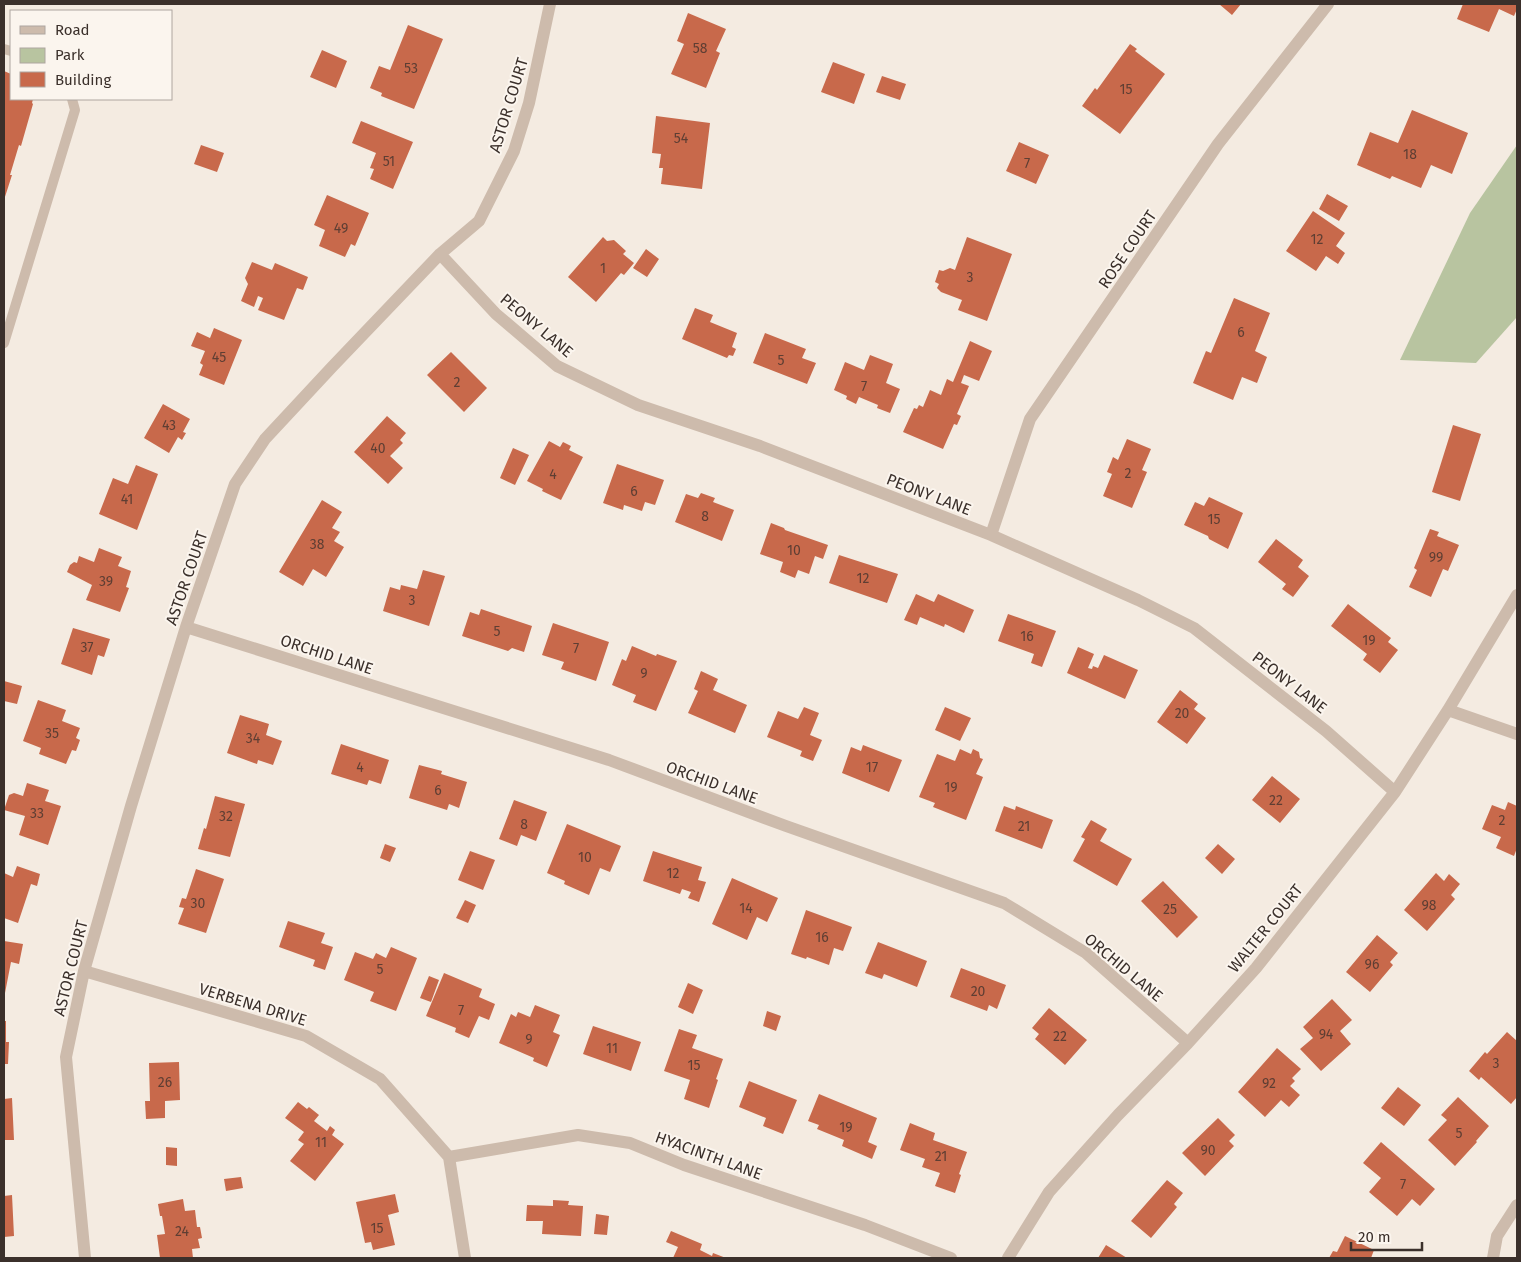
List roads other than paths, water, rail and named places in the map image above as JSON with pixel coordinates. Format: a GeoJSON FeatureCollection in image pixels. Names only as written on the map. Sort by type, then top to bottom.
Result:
{"type":"FeatureCollection","features":[{"type":"Feature","properties":{"kind":"street","name":"ASTOR COURT"},"geometry":{"type":"LineString","coordinates":[[85,1258],[66,1057],[84,971],[132,806],[186,627],[236,484],[265,439],[440,254],[479,221],[514,151],[529,103],[550,4]]}},
{"type":"Feature","properties":{"kind":"street","name":"ROSE COURT"},"geometry":{"type":"LineString","coordinates":[[991,535],[1030,419],[1218,144],[1328,4]]}},
{"type":"Feature","properties":{"kind":"street","name":"PEONY LANE"},"geometry":{"type":"LineString","coordinates":[[440,254],[496,314],[557,366],[638,405],[760,446],[991,535],[1138,600],[1194,628],[1326,731],[1395,792]]}},
{"type":"Feature","properties":{"kind":"street","name":"WALTER COURT"},"geometry":{"type":"LineString","coordinates":[[1008,1258],[1049,1192],[1118,1115],[1188,1043],[1256,968],[1395,792],[1448,710],[1517,595]]}},
{"type":"Feature","properties":{"kind":"street","name":"ORCHID LANE"},"geometry":{"type":"LineString","coordinates":[[186,627],[609,760],[786,826],[1004,903],[1086,953],[1188,1043]]}},
{"type":"Feature","properties":{"kind":"street"},"geometry":{"type":"LineString","coordinates":[[1448,710],[1517,734]]}},
{"type":"Feature","properties":{"kind":"street","name":"VERBENA DRIVE"},"geometry":{"type":"LineString","coordinates":[[84,971],[306,1036],[380,1079],[448,1157]]}},
{"type":"Feature","properties":{"kind":"street","name":"HYACINTH LANE"},"geometry":{"type":"LineString","coordinates":[[448,1157],[578,1135],[630,1143],[684,1165],[866,1226],[951,1258]]}},
{"type":"Feature","properties":{"kind":"street"},"geometry":{"type":"LineString","coordinates":[[448,1157],[465,1258]]}},
{"type":"Feature","properties":{"kind":"street"},"geometry":{"type":"LineString","coordinates":[[1493,1258],[1498,1236],[1517,1205]]}},
{"type":"Feature","properties":{"kind":"lane"},"geometry":{"type":"LineString","coordinates":[[4,342],[75,110],[72,100]]}}]}
